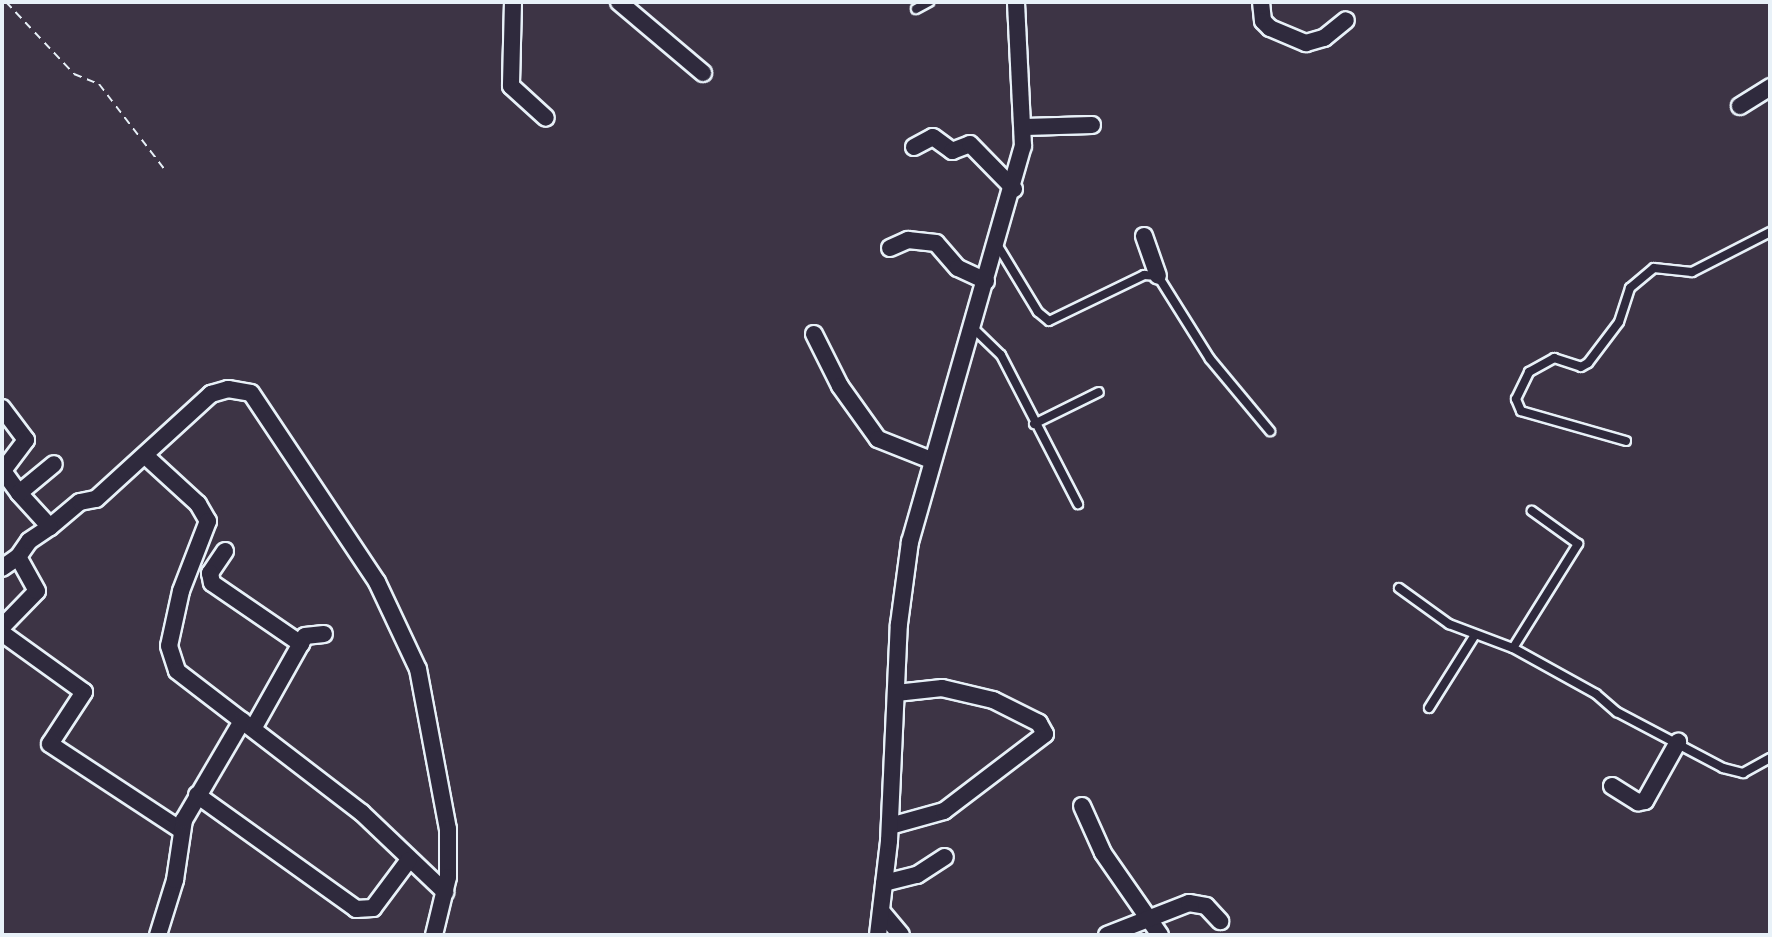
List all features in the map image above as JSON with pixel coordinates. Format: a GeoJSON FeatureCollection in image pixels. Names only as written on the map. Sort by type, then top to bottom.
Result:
{"type":"FeatureCollection","features":[{"type":"Feature","properties":{"kind":"street"},"geometry":{"type":"LineString","coordinates":[[513,2],[511,86],[546,118]]}},
{"type":"Feature","properties":{"kind":"street"},"geometry":{"type":"LineString","coordinates":[[619,2],[703,73]]}},
{"type":"Feature","properties":{"kind":"street"},"geometry":{"type":"LineString","coordinates":[[878,935],[890,826],[903,586],[931,460],[998,246],[1014,189],[1025,127],[1016,2]]}},
{"type":"Feature","properties":{"kind":"street"},"geometry":{"type":"LineString","coordinates":[[1261,2],[1263,21],[1270,28],[1306,43],[1324,38],[1346,20]]}},
{"type":"Feature","properties":{"kind":"street"},"geometry":{"type":"LineString","coordinates":[[1740,106],[1770,87]]}},
{"type":"Feature","properties":{"kind":"street"},"geometry":{"type":"LineString","coordinates":[[1025,127],[1092,125]]}},
{"type":"Feature","properties":{"kind":"street"},"geometry":{"type":"LineString","coordinates":[[914,147],[933,137],[952,151],[970,144],[1014,189]]}},
{"type":"Feature","properties":{"kind":"street"},"geometry":{"type":"LineString","coordinates":[[1144,236],[1158,276]]}},
{"type":"Feature","properties":{"kind":"street"},"geometry":{"type":"LineString","coordinates":[[890,248],[908,240],[936,243],[958,268],[986,281]]}},
{"type":"Feature","properties":{"kind":"street"},"geometry":{"type":"LineString","coordinates":[[814,334],[840,386],[878,439],[931,460]]}},
{"type":"Feature","properties":{"kind":"street"},"geometry":{"type":"LineString","coordinates":[[2,568],[18,557],[29,541],[80,502],[96,499],[211,394],[228,389],[251,393],[377,582],[408,640],[448,829],[445,892],[434,935]]}},
{"type":"Feature","properties":{"kind":"street"},"geometry":{"type":"LineString","coordinates":[[2,408],[26,440],[3,471],[50,527]]}},
{"type":"Feature","properties":{"kind":"street"},"geometry":{"type":"LineString","coordinates":[[150,460],[198,504],[208,521],[181,591],[170,662],[362,813],[408,861],[445,892]]}},
{"type":"Feature","properties":{"kind":"street"},"geometry":{"type":"LineString","coordinates":[[19,493],[54,464]]}},
{"type":"Feature","properties":{"kind":"street"},"geometry":{"type":"LineString","coordinates":[[225,551],[210,573],[212,583],[301,644]]}},
{"type":"Feature","properties":{"kind":"street"},"geometry":{"type":"LineString","coordinates":[[2,627],[38,589],[18,557]]}},
{"type":"Feature","properties":{"kind":"street"},"geometry":{"type":"LineString","coordinates":[[2,633],[84,692],[85,697],[50,744],[181,830]]}},
{"type":"Feature","properties":{"kind":"street"},"geometry":{"type":"LineString","coordinates":[[158,935],[175,880],[181,830],[197,795],[308,634],[324,634]]}},
{"type":"Feature","properties":{"kind":"street"},"geometry":{"type":"LineString","coordinates":[[890,826],[944,811],[1045,734],[1039,723],[993,700],[942,688],[896,693]]}},
{"type":"Feature","properties":{"kind":"street"},"geometry":{"type":"LineString","coordinates":[[1612,786],[1638,802],[1645,801],[1678,742]]}},
{"type":"Feature","properties":{"kind":"street"},"geometry":{"type":"LineString","coordinates":[[197,795],[356,909],[373,908],[408,861]]}},
{"type":"Feature","properties":{"kind":"street"},"geometry":{"type":"LineString","coordinates":[[1082,806],[1103,853],[1147,921],[1160,935]]}},
{"type":"Feature","properties":{"kind":"street"},"geometry":{"type":"LineString","coordinates":[[884,883],[917,875],[945,857]]}},
{"type":"Feature","properties":{"kind":"street"},"geometry":{"type":"LineString","coordinates":[[1107,935],[1197,902],[1220,921]]}},
{"type":"Feature","properties":{"kind":"street"},"geometry":{"type":"LineString","coordinates":[[881,911],[901,935]]}},
{"type":"Feature","properties":{"kind":"lane"},"geometry":{"type":"LineString","coordinates":[[916,9],[929,2]]}},
{"type":"Feature","properties":{"kind":"lane"},"geometry":{"type":"LineString","coordinates":[[1626,441],[1521,411],[1516,399],[1529,372],[1554,358],[1581,367],[1588,363],[1619,322],[1630,288],[1654,268],[1662,265],[1685,274],[1770,232]]}},
{"type":"Feature","properties":{"kind":"lane"},"geometry":{"type":"LineString","coordinates":[[998,246],[1038,312],[1049,321],[1144,275],[1158,276],[1210,359],[1270,431]]}},
{"type":"Feature","properties":{"kind":"lane"},"geometry":{"type":"LineString","coordinates":[[972,327],[1001,355],[1078,504]]}},
{"type":"Feature","properties":{"kind":"lane"},"geometry":{"type":"LineString","coordinates":[[1034,424],[1099,392]]}},
{"type":"Feature","properties":{"kind":"lane"},"geometry":{"type":"LineString","coordinates":[[1513,648],[1578,544],[1532,511]]}},
{"type":"Feature","properties":{"kind":"lane"},"geometry":{"type":"LineString","coordinates":[[1399,588],[1423,608],[1475,635],[1513,648],[1596,694],[1617,712],[1734,772],[1755,771],[1770,758]]}},
{"type":"Feature","properties":{"kind":"lane"},"geometry":{"type":"LineString","coordinates":[[1429,708],[1475,635]]}},
{"type":"Feature","properties":{"kind":"path"},"geometry":{"type":"LineString","coordinates":[[6,2],[74,74],[99,84],[165,170]]}}]}
